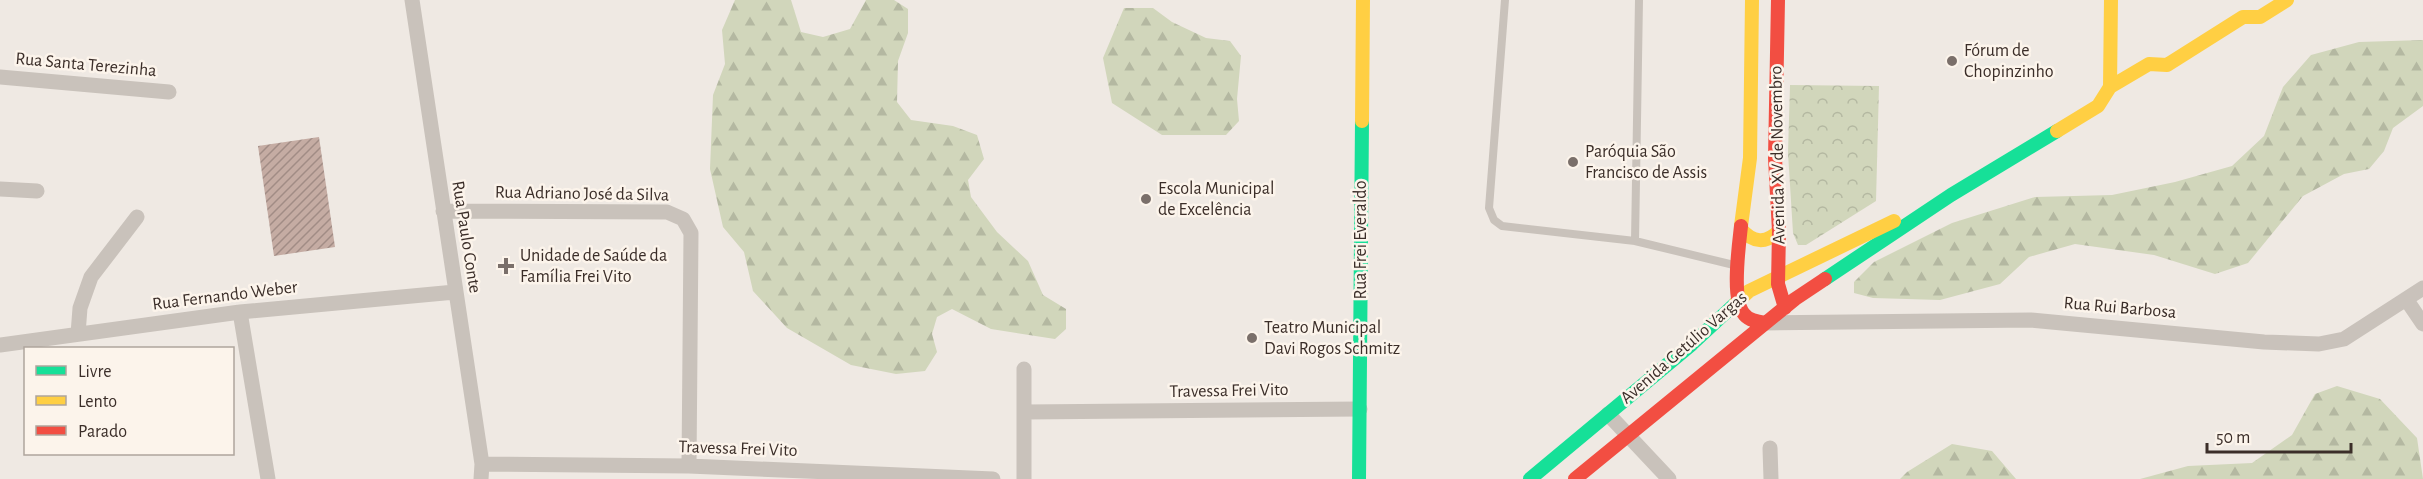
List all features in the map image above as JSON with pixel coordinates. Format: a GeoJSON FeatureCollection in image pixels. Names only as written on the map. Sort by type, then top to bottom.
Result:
{"type":"FeatureCollection","features":[{"type":"Feature","properties":{"kind":"main road","name":"Rua Frei Everaldo"},"geometry":{"type":"LineString","coordinates":[[1359,479],[1363,0]]}},
{"type":"Feature","properties":{"kind":"main road","name":"Avenida XV de Novembro"},"geometry":{"type":"LineString","coordinates":[[1737,300],[1741,229],[1750,158],[1752,0]]}},
{"type":"Feature","properties":{"kind":"main road","name":"Avenida XV de Novembro"},"geometry":{"type":"LineString","coordinates":[[1778,0],[1775,158],[1779,231],[1779,292],[1785,308]]}},
{"type":"Feature","properties":{"kind":"main road"},"geometry":{"type":"LineString","coordinates":[[2110,87],[2111,0]]}},
{"type":"Feature","properties":{"kind":"main road","name":"Avenida Getúlio Vargas"},"geometry":{"type":"LineString","coordinates":[[1575,479],[1785,308],[1951,195],[2098,106],[2110,87],[2149,64],[2167,64],[2243,17],[2260,17],[2287,0]]}},
{"type":"Feature","properties":{"kind":"main road","name":"Avenida Getúlio Vargas"},"geometry":{"type":"LineString","coordinates":[[1530,479],[1692,344],[1737,300],[1778,275],[1951,195]]}},
{"type":"Feature","properties":{"kind":"main road"},"geometry":{"type":"LineString","coordinates":[[1741,229],[1746,237],[1761,242],[1773,238],[1779,231]]}},
{"type":"Feature","properties":{"kind":"main road"},"geometry":{"type":"LineString","coordinates":[[1737,300],[1744,315],[1756,322],[1766,323]]}},
{"type":"Feature","properties":{"kind":"street","name":"Rua Paulo Conte"},"geometry":{"type":"LineString","coordinates":[[412,0],[481,472]]}},
{"type":"Feature","properties":{"kind":"street","name":"Rua Santa Terezinha"},"geometry":{"type":"LineString","coordinates":[[0,77],[169,92]]}},
{"type":"Feature","properties":{"kind":"street"},"geometry":{"type":"LineString","coordinates":[[0,189],[37,191]]}},
{"type":"Feature","properties":{"kind":"street","name":"Rua Adriano José da Silva"},"geometry":{"type":"LineString","coordinates":[[442,211],[667,212],[684,219],[691,233],[689,466]]}},
{"type":"Feature","properties":{"kind":"street"},"geometry":{"type":"LineString","coordinates":[[78,334],[80,308],[91,277],[137,217]]}},
{"type":"Feature","properties":{"kind":"street","name":"Rua Rui Barbosa"},"geometry":{"type":"LineString","coordinates":[[1766,323],[2031,320],[2264,342],[2319,344],[2344,339],[2423,288]]}},
{"type":"Feature","properties":{"kind":"street","name":"Rua Fernando Weber"},"geometry":{"type":"LineString","coordinates":[[0,345],[240,312],[455,292]]}},
{"type":"Feature","properties":{"kind":"street"},"geometry":{"type":"LineString","coordinates":[[2406,299],[2423,324]]}},
{"type":"Feature","properties":{"kind":"street"},"geometry":{"type":"LineString","coordinates":[[1785,308],[1797,323]]}},
{"type":"Feature","properties":{"kind":"street"},"geometry":{"type":"LineString","coordinates":[[240,312],[268,479]]}},
{"type":"Feature","properties":{"kind":"street"},"geometry":{"type":"LineString","coordinates":[[1024,369],[1026,412],[1024,479]]}},
{"type":"Feature","properties":{"kind":"street","name":"Travessa Frei Vito"},"geometry":{"type":"LineString","coordinates":[[1026,412],[1360,409]]}},
{"type":"Feature","properties":{"kind":"street"},"geometry":{"type":"LineString","coordinates":[[1608,414],[1669,479]]}},
{"type":"Feature","properties":{"kind":"street"},"geometry":{"type":"LineString","coordinates":[[1770,448],[1771,479]]}},
{"type":"Feature","properties":{"kind":"street","name":"Travessa Frei Vito"},"geometry":{"type":"LineString","coordinates":[[481,472],[689,466],[993,479]]}},
{"type":"Feature","properties":{"kind":"lane"},"geometry":{"type":"LineString","coordinates":[[1505,0],[1489,208],[1494,220],[1502,226],[1635,241],[1738,266]]}},
{"type":"Feature","properties":{"kind":"lane"},"geometry":{"type":"LineString","coordinates":[[1635,241],[1639,0]]}},
{"type":"Feature","properties":{"kind":"green space"},"geometry":{"type":"Polygon","coordinates":[[[735,0],[791,0],[801,32],[823,37],[850,29],[866,0],[894,0],[908,9],[908,33],[898,61],[897,102],[911,120],[953,126],[977,135],[984,159],[968,180],[971,197],[997,232],[1028,261],[1043,295],[1066,309],[1066,329],[1055,339],[991,329],[952,309],[937,317],[932,334],[937,352],[925,371],[896,374],[851,365],[787,328],[753,291],[744,252],[723,227],[710,169],[713,95],[725,64],[722,30],[735,0]]]}},
{"type":"Feature","properties":{"kind":"green space"},"geometry":{"type":"Polygon","coordinates":[[[1124,8],[1153,8],[1172,22],[1206,38],[1230,41],[1241,56],[1237,99],[1239,121],[1226,135],[1162,135],[1112,103],[1103,58],[1124,8]]]}},
{"type":"Feature","properties":{"kind":"green space"},"geometry":{"type":"Polygon","coordinates":[[[2423,40],[2423,106],[2393,128],[2384,151],[2369,169],[2344,174],[2303,196],[2248,263],[2215,274],[2154,255],[2075,244],[2029,257],[2000,284],[1940,300],[1873,298],[1854,293],[1854,282],[1874,262],[1952,223],[2035,197],[2112,195],[2175,182],[2232,166],[2264,136],[2283,87],[2311,55],[2359,42],[2423,40]]]}},
{"type":"Feature","properties":{"kind":"green space"},"geometry":{"type":"Polygon","coordinates":[[[1790,85],[1879,86],[1876,201],[1806,245],[1798,245],[1793,233],[1788,153],[1790,85]]]}},
{"type":"Feature","properties":{"kind":"green space"},"geometry":{"type":"Polygon","coordinates":[[[2337,386],[2380,399],[2417,438],[2423,479],[2140,479],[2188,466],[2252,463],[2292,435],[2315,394],[2337,386]]]}},
{"type":"Feature","properties":{"kind":"green space"},"geometry":{"type":"Polygon","coordinates":[[[1952,444],[1992,451],[2016,479],[1900,479],[1907,472],[1952,444]]]}},
{"type":"Feature","properties":{"kind":"building"},"geometry":{"type":"Polygon","coordinates":[[[319,137],[335,247],[274,256],[258,146],[319,137]]]}},
{"type":"Feature","properties":{"kind":"traffic: fast"},"geometry":{"type":"LineString","coordinates":[[1359,479],[1362,121]]}},
{"type":"Feature","properties":{"kind":"traffic: fast"},"geometry":{"type":"LineString","coordinates":[[1825,279],[1951,195],[2057,131]]}},
{"type":"Feature","properties":{"kind":"traffic: fast"},"geometry":{"type":"LineString","coordinates":[[1530,479],[1692,344],[1736,303]]}},
{"type":"Feature","properties":{"kind":"traffic: slow"},"geometry":{"type":"LineString","coordinates":[[1362,121],[1363,0]]}},
{"type":"Feature","properties":{"kind":"traffic: slow"},"geometry":{"type":"LineString","coordinates":[[1741,226],[1750,158],[1752,0]]}},
{"type":"Feature","properties":{"kind":"traffic: slow"},"geometry":{"type":"LineString","coordinates":[[2057,131],[2098,106],[2110,87],[2111,0]]}},
{"type":"Feature","properties":{"kind":"traffic: slow"},"geometry":{"type":"LineString","coordinates":[[2110,87],[2149,64],[2167,65],[2243,17],[2260,17],[2287,0]]}},
{"type":"Feature","properties":{"kind":"traffic: slow"},"geometry":{"type":"LineString","coordinates":[[1736,303],[1749,291],[1894,221]]}},
{"type":"Feature","properties":{"kind":"traffic: slow"},"geometry":{"type":"LineString","coordinates":[[1741,229],[1750,237],[1760,240],[1769,238],[1779,231]]}},
{"type":"Feature","properties":{"kind":"traffic: jam"},"geometry":{"type":"LineString","coordinates":[[1778,0],[1775,158],[1779,231],[1778,284],[1785,308]]}},
{"type":"Feature","properties":{"kind":"traffic: jam"},"geometry":{"type":"LineString","coordinates":[[1741,226],[1737,272],[1740,307],[1748,318],[1765,323]]}},
{"type":"Feature","properties":{"kind":"traffic: jam"},"geometry":{"type":"LineString","coordinates":[[1575,479],[1795,299],[1825,279]]}},
{"type":"Feature","properties":{"kind":"place","name":"Fórum de Chopinzinho"},"geometry":{"type":"Point","coordinates":[1952,61]}},
{"type":"Feature","properties":{"kind":"place","name":"Paróquia São Francisco de Assis"},"geometry":{"type":"Point","coordinates":[1573,162]}},
{"type":"Feature","properties":{"kind":"place","name":"Escola Municipal de Excelência"},"geometry":{"type":"Point","coordinates":[1146,199]}},
{"type":"Feature","properties":{"kind":"place","name":"Unidade de Saúde da Família Frei Vito"},"geometry":{"type":"Point","coordinates":[506,266]}},
{"type":"Feature","properties":{"kind":"place","name":"Teatro Municipal Davi Rogos Schmitz"},"geometry":{"type":"Point","coordinates":[1252,338]}}]}
